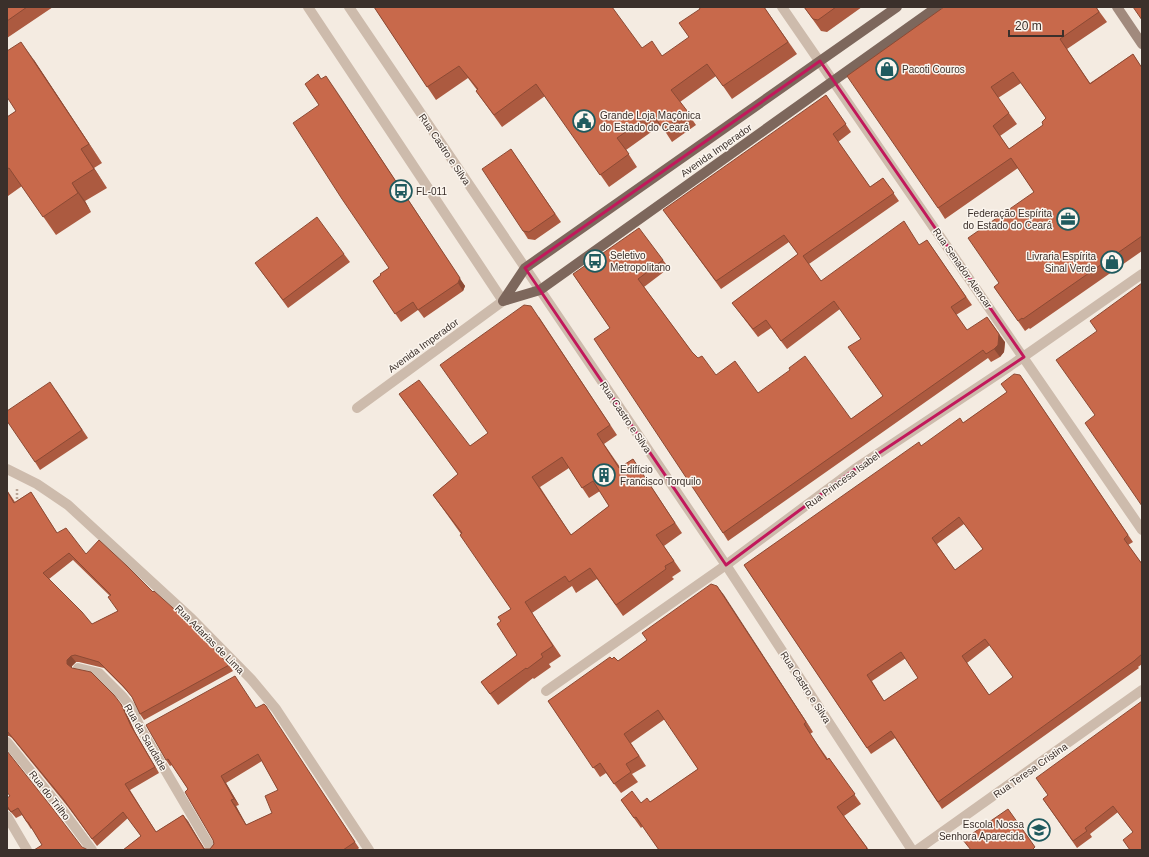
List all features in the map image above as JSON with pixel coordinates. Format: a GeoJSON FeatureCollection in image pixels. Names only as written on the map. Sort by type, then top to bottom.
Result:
{"type":"FeatureCollection","features":[{"type":"Feature","properties":{"kind":"main road","name":"Avenida Imperador"},"geometry":{"type":"LineString","coordinates":[[503,301],[525,268],[897,7]]}},
{"type":"Feature","properties":{"kind":"main road","name":"Avenida Imperador"},"geometry":{"type":"LineString","coordinates":[[503,301],[540,290],[937,7]]}},
{"type":"Feature","properties":{"kind":"main road"},"geometry":{"type":"LineString","coordinates":[[1117,7],[1142,44]]}},
{"type":"Feature","properties":{"kind":"street"},"geometry":{"type":"LineString","coordinates":[[308,7],[503,301]]}},
{"type":"Feature","properties":{"kind":"street","name":"Rua Castro e Silva"},"geometry":{"type":"LineString","coordinates":[[349,7],[726,565],[912,850]]}},
{"type":"Feature","properties":{"kind":"street","name":"Rua Senador Alencar"},"geometry":{"type":"LineString","coordinates":[[782,7],[1142,530]]}},
{"type":"Feature","properties":{"kind":"street","name":"Rua Princesa Isabel"},"geometry":{"type":"LineString","coordinates":[[546,691],[726,565],[855,469],[1024,357],[1142,274]]}},
{"type":"Feature","properties":{"kind":"street","name":"Avenida Imperador"},"geometry":{"type":"LineString","coordinates":[[357,408],[503,301]]}},
{"type":"Feature","properties":{"kind":"street","name":"Rua Adarias de Lima"},"geometry":{"type":"LineString","coordinates":[[7,469],[37,484],[68,505],[192,619],[231,658],[241,675],[251,679],[276,709],[369,850]]}},
{"type":"Feature","properties":{"kind":"street","name":"Rua da Saudade"},"geometry":{"type":"LineString","coordinates":[[78,668],[99,673],[131,707],[144,727],[212,850]]}},
{"type":"Feature","properties":{"kind":"street","name":"Rua Teresa Cristina"},"geometry":{"type":"LineString","coordinates":[[917,850],[1142,690]]}},
{"type":"Feature","properties":{"kind":"street","name":"Rua do Trilho"},"geometry":{"type":"LineString","coordinates":[[7,742],[63,810],[92,850]]}},
{"type":"Feature","properties":{"kind":"street"},"geometry":{"type":"LineString","coordinates":[[7,816],[27,850]]}},
{"type":"Feature","properties":{"kind":"path"},"geometry":{"type":"LineString","coordinates":[[17,475],[17,508]]}},
{"type":"Feature","properties":{"kind":"highlighted area"},"geometry":{"type":"Polygon","coordinates":[[[820,61],[1024,357],[855,469],[726,565],[525,268],[820,61]]]}},
{"type":"Feature","properties":{"kind":"building"},"geometry":{"type":"Polygon","coordinates":[[[7,7],[27,7],[7,21],[7,7]]]}},
{"type":"Feature","properties":{"kind":"building"},"geometry":{"type":"Polygon","coordinates":[[[374,7],[612,7],[642,48],[652,41],[662,56],[689,37],[679,23],[700,9],[699,7],[764,7],[788,42],[723,86],[707,64],[671,90],[688,112],[663,129],[652,113],[617,138],[629,154],[600,175],[536,84],[494,115],[476,91],[478,89],[459,66],[427,87],[374,7]]]}},
{"type":"Feature","properties":{"kind":"building"},"geometry":{"type":"Polygon","coordinates":[[[804,7],[836,7],[818,20],[813,19],[804,7]]]}},
{"type":"Feature","properties":{"kind":"building"},"geometry":{"type":"Polygon","coordinates":[[[944,7],[1096,7],[1099,12],[1060,39],[1090,84],[1133,54],[1142,68],[1142,236],[1018,321],[994,287],[999,283],[968,238],[1034,192],[1011,158],[938,208],[847,76],[944,7]],[[1013,72],[991,87],[1009,113],[993,126],[1009,149],[1043,125],[1042,122],[1046,118],[1013,72]]]}},
{"type":"Feature","properties":{"kind":"building"},"geometry":{"type":"Polygon","coordinates":[[[1133,7],[1142,7],[1142,20],[1133,7]]]}},
{"type":"Feature","properties":{"kind":"building"},"geometry":{"type":"Polygon","coordinates":[[[21,42],[89,144],[81,149],[94,169],[72,183],[78,193],[43,217],[9,168],[7,169],[7,117],[16,111],[7,97],[7,51],[21,42]]]}},
{"type":"Feature","properties":{"kind":"building"},"geometry":{"type":"Polygon","coordinates":[[[318,74],[321,79],[326,76],[460,278],[458,283],[418,310],[413,302],[395,314],[373,281],[389,268],[293,123],[319,105],[305,84],[318,74]]]}},
{"type":"Feature","properties":{"kind":"building"},"geometry":{"type":"Polygon","coordinates":[[[826,95],[846,124],[833,134],[870,187],[883,178],[894,193],[803,256],[821,281],[904,221],[919,245],[927,240],[966,297],[951,307],[967,330],[987,317],[999,334],[998,345],[986,354],[983,350],[723,533],[594,339],[610,328],[573,274],[639,228],[663,260],[638,279],[692,352],[698,358],[702,356],[716,375],[735,361],[758,393],[790,370],[789,368],[805,356],[851,419],[883,396],[848,347],[861,339],[834,301],[781,341],[766,320],[753,329],[732,303],[798,254],[784,235],[716,281],[663,210],[826,95]]]}},
{"type":"Feature","properties":{"kind":"building"},"geometry":{"type":"Polygon","coordinates":[[[511,149],[555,214],[529,232],[523,231],[482,169],[511,149]]]}},
{"type":"Feature","properties":{"kind":"building"},"geometry":{"type":"Polygon","coordinates":[[[317,217],[344,254],[283,300],[255,263],[317,217]]]}},
{"type":"Feature","properties":{"kind":"building"},"geometry":{"type":"Polygon","coordinates":[[[1142,283],[1142,506],[1085,423],[1095,415],[1056,360],[1097,331],[1090,321],[1142,283]]]}},
{"type":"Feature","properties":{"kind":"building"},"geometry":{"type":"Polygon","coordinates":[[[524,305],[531,306],[610,425],[597,434],[619,468],[633,459],[675,523],[656,535],[674,561],[665,566],[666,569],[616,605],[590,568],[569,582],[565,576],[525,602],[553,646],[541,654],[543,657],[490,694],[481,682],[517,655],[497,624],[501,621],[498,617],[511,609],[460,535],[462,533],[433,495],[458,474],[399,394],[419,380],[470,446],[488,433],[440,365],[524,305]],[[562,457],[532,477],[571,535],[609,506],[593,481],[582,488],[562,457]]]}},
{"type":"Feature","properties":{"kind":"building"},"geometry":{"type":"Polygon","coordinates":[[[1014,374],[1020,375],[1128,535],[1124,539],[1142,564],[1142,654],[938,802],[891,731],[867,748],[744,565],[919,442],[921,446],[960,418],[963,423],[1007,392],[1001,384],[1014,374]],[[959,517],[932,538],[955,570],[983,549],[959,517]],[[985,639],[962,656],[989,695],[1013,677],[985,639]],[[901,652],[867,675],[884,701],[918,678],[901,652]]]}},
{"type":"Feature","properties":{"kind":"building"},"geometry":{"type":"Polygon","coordinates":[[[50,382],[82,430],[35,462],[7,421],[7,411],[50,382]]]}},
{"type":"Feature","properties":{"kind":"building"},"geometry":{"type":"Polygon","coordinates":[[[7,491],[14,503],[31,492],[57,533],[66,528],[86,554],[99,540],[153,592],[154,591],[183,617],[229,665],[140,714],[132,697],[99,662],[75,655],[71,656],[67,660],[67,664],[72,668],[91,672],[114,695],[121,704],[131,726],[155,767],[125,784],[156,832],[183,815],[204,849],[210,849],[214,844],[185,792],[188,789],[168,759],[166,760],[146,725],[235,676],[256,708],[264,704],[266,706],[355,842],[343,850],[123,850],[141,836],[123,812],[92,839],[64,800],[7,731],[7,491]],[[69,553],[43,573],[92,624],[118,611],[108,597],[111,595],[69,553]],[[258,754],[221,776],[234,799],[231,800],[246,825],[272,813],[265,796],[278,790],[258,754]]]}},
{"type":"Feature","properties":{"kind":"building"},"geometry":{"type":"Polygon","coordinates":[[[711,584],[717,586],[806,722],[804,724],[827,760],[829,758],[855,794],[837,807],[867,848],[865,850],[659,850],[636,817],[634,818],[621,800],[632,791],[641,803],[647,798],[650,802],[698,769],[658,710],[624,734],[639,756],[626,764],[631,772],[614,784],[600,763],[593,768],[548,701],[610,657],[612,659],[614,657],[618,661],[647,640],[642,633],[711,584]]]}},
{"type":"Feature","properties":{"kind":"building"},"geometry":{"type":"Polygon","coordinates":[[[1142,701],[1142,850],[1130,850],[1123,840],[1133,832],[1113,806],[1085,828],[1087,831],[1073,841],[1043,799],[1048,795],[1036,778],[1142,701]]]}},
{"type":"Feature","properties":{"kind":"building"},"geometry":{"type":"Polygon","coordinates":[[[7,751],[82,847],[88,850],[34,850],[42,845],[28,822],[18,808],[11,812],[7,806],[7,798],[10,796],[7,792],[7,751]]]}},
{"type":"Feature","properties":{"kind":"building"},"geometry":{"type":"Polygon","coordinates":[[[1008,809],[1035,847],[1033,849],[1034,850],[971,850],[963,840],[1008,809]]]}},
{"type":"Feature","properties":{"kind":"place","name":"Pacoti Couros"},"geometry":{"type":"Point","coordinates":[887,69]}},
{"type":"Feature","properties":{"kind":"place","name":"Grande Loja Maçônica do Estado do Ceará"},"geometry":{"type":"Point","coordinates":[584,121]}},
{"type":"Feature","properties":{"kind":"place","name":"FL-011"},"geometry":{"type":"Point","coordinates":[401,191]}},
{"type":"Feature","properties":{"kind":"place","name":"Federação Espírita do Estado do Ceará"},"geometry":{"type":"Point","coordinates":[1068,219]}},
{"type":"Feature","properties":{"kind":"place","name":"Seletivo Metropolitano"},"geometry":{"type":"Point","coordinates":[595,261]}},
{"type":"Feature","properties":{"kind":"place","name":"Livraria Espírita Sinal Verde"},"geometry":{"type":"Point","coordinates":[1112,262]}},
{"type":"Feature","properties":{"kind":"place","name":"Edifício Francisco Torquilo"},"geometry":{"type":"Point","coordinates":[604,475]}},
{"type":"Feature","properties":{"kind":"place","name":"Escola Nossa Senhora Aparecida"},"geometry":{"type":"Point","coordinates":[1039,830]}}]}
